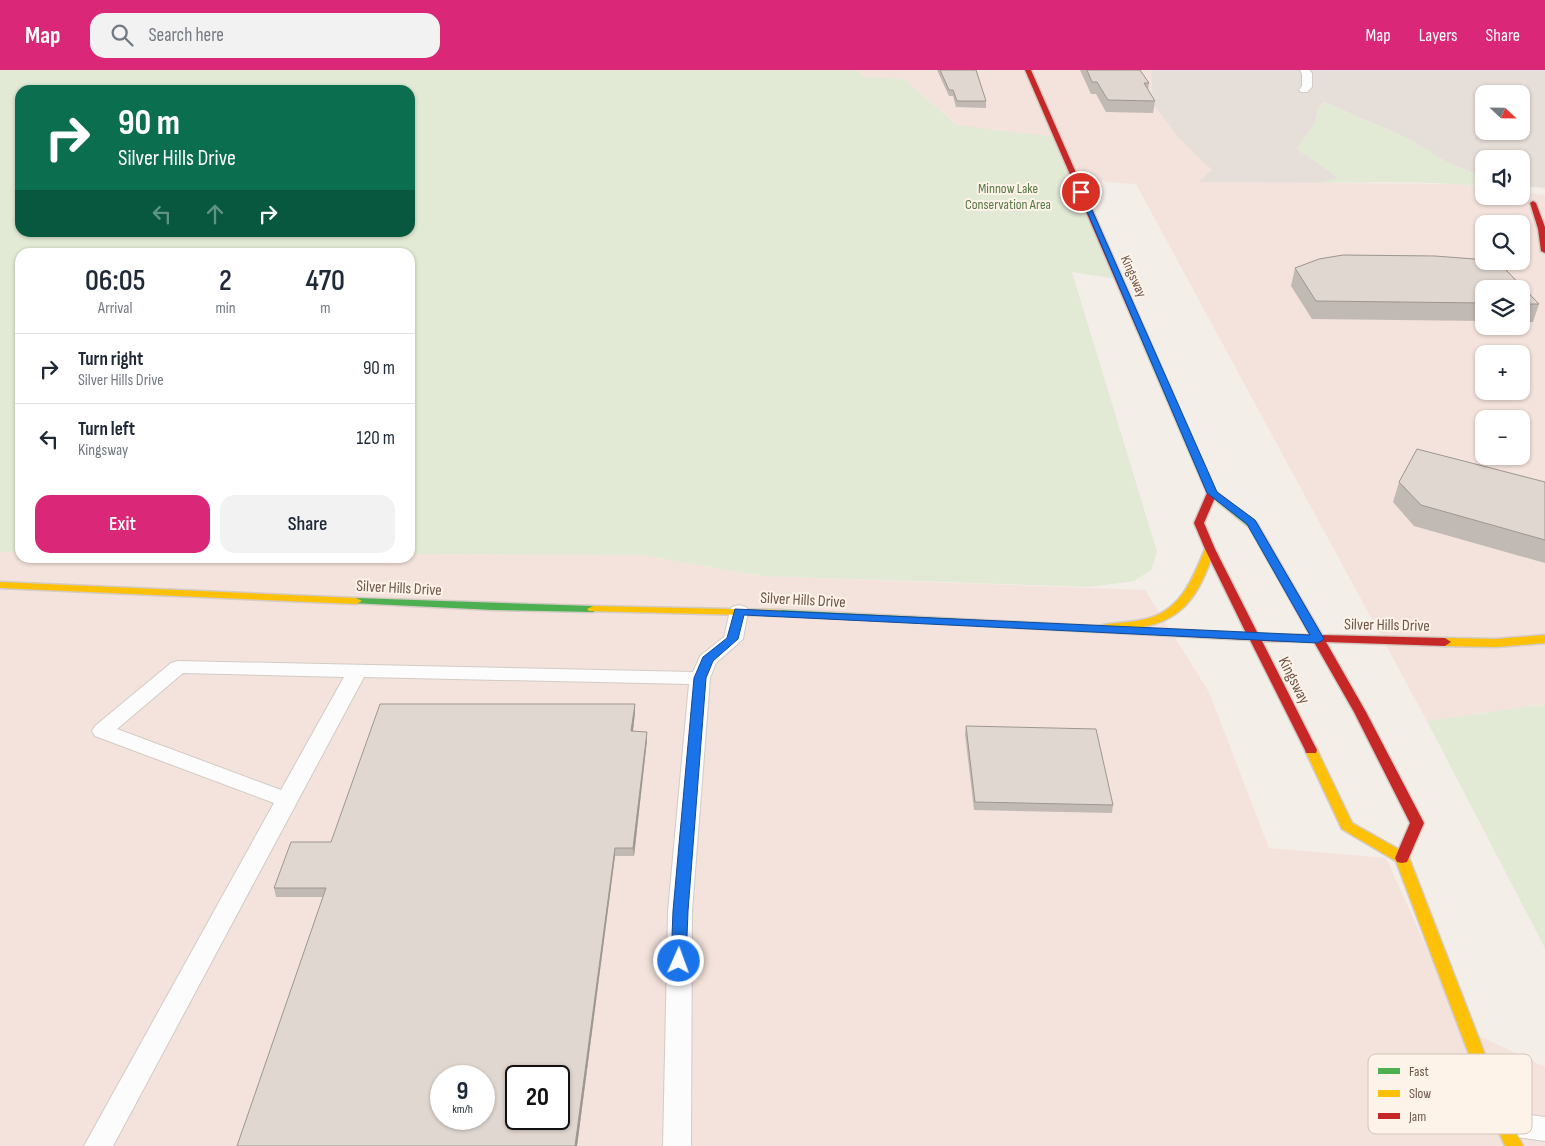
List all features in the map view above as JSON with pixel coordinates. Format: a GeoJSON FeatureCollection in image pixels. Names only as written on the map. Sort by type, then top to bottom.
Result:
{"type":"FeatureCollection","features":[{"type":"Feature","properties":{"kind":"main road","name":"Kingsway"},"geometry":{"type":"LineString","coordinates":[[1028,70],[1212,493],[1251,522],[1360,712],[1417,823],[1402,858],[1347,826],[1295,716],[1210,549],[1199,523],[1212,493]]}},
{"type":"Feature","properties":{"kind":"main road"},"geometry":{"type":"LineString","coordinates":[[1532,203],[1542,229],[1545,251]]}},
{"type":"Feature","properties":{"kind":"main road"},"geometry":{"type":"LineString","coordinates":[[1103,628],[1158,620],[1174,610],[1186,600],[1195,586],[1210,549]]}},
{"type":"Feature","properties":{"kind":"main road","name":"Silver Hills Drive"},"geometry":{"type":"LineString","coordinates":[[0,585],[494,607],[739,611],[1255,637],[1403,639],[1496,643],[1545,639]]}},
{"type":"Feature","properties":{"kind":"main road"},"geometry":{"type":"LineString","coordinates":[[1402,858],[1478,1054]]}},
{"type":"Feature","properties":{"kind":"lane"},"geometry":{"type":"LineString","coordinates":[[1304,70],[1306,73],[1306,87],[1304,90]]}},
{"type":"Feature","properties":{"kind":"lane"},"geometry":{"type":"LineString","coordinates":[[677,1146],[680,911],[700,678],[707,660],[733,639],[739,611]]}},
{"type":"Feature","properties":{"kind":"lane"},"geometry":{"type":"LineString","coordinates":[[287,800],[102,731],[178,667],[700,678]]}},
{"type":"Feature","properties":{"kind":"lane"},"geometry":{"type":"LineString","coordinates":[[98,1146],[358,670]]}},
{"type":"Feature","properties":{"kind":"lane"},"geometry":{"type":"LineString","coordinates":[[1532,1131],[1545,1129]]}},
{"type":"Feature","properties":{"kind":"shaded area"},"geometry":{"type":"Polygon","coordinates":[[[856,70],[1151,70],[1153,104],[1212,170],[1198,182],[1458,184],[1475,186],[1475,205],[1530,205],[1530,193],[1545,195],[1545,704],[1427,721],[1136,184],[1078,180],[961,128],[904,79],[865,77],[856,70]]]}},
{"type":"Feature","properties":{"kind":"shaded area"},"geometry":{"type":"Polygon","coordinates":[[[1151,70],[1545,70],[1545,188],[1530,187],[1530,150],[1475,150],[1475,174],[1443,160],[1407,138],[1324,102],[1318,109],[1315,123],[1297,149],[1339,178],[1318,183],[1198,182],[1212,170],[1180,139],[1153,104],[1151,70]]]}},
{"type":"Feature","properties":{"kind":"shaded area"},"geometry":{"type":"Polygon","coordinates":[[[0,544],[15,545],[15,563],[415,563],[415,554],[640,555],[761,576],[1145,590],[1209,692],[1269,848],[1386,858],[1463,1028],[1518,1054],[1368,1054],[1368,1134],[1532,1134],[1532,1061],[1545,1067],[1545,1146],[0,1146],[0,544]]]}},
{"type":"Feature","properties":{"kind":"green space","name":"Minnow Lake Conservation Area"},"geometry":{"type":"Polygon","coordinates":[[[0,70],[856,70],[865,77],[904,79],[957,125],[1056,137],[1117,279],[1072,272],[1157,552],[1151,570],[1134,581],[1090,587],[761,576],[640,555],[415,554],[415,248],[15,248],[15,552],[0,552],[0,70]]]}},
{"type":"Feature","properties":{"kind":"green space"},"geometry":{"type":"Polygon","coordinates":[[[1324,102],[1407,138],[1443,160],[1475,174],[1475,186],[1380,182],[1318,183],[1338,178],[1297,149],[1315,123],[1318,109],[1324,102]]]}},
{"type":"Feature","properties":{"kind":"green space"},"geometry":{"type":"Polygon","coordinates":[[[1545,704],[1545,948],[1427,721],[1545,704]]]}},
{"type":"Feature","properties":{"kind":"building"},"geometry":{"type":"Polygon","coordinates":[[[940,70],[976,70],[986,101],[957,101],[953,90],[949,90],[940,70]]]}},
{"type":"Feature","properties":{"kind":"building"},"geometry":{"type":"Polygon","coordinates":[[[1087,70],[1140,70],[1149,83],[1144,83],[1155,101],[1108,100],[1097,82],[1092,82],[1087,70]]]}},
{"type":"Feature","properties":{"kind":"building"},"geometry":{"type":"Polygon","coordinates":[[[1343,255],[1435,256],[1474,259],[1475,270],[1506,270],[1516,280],[1475,280],[1475,303],[1316,301],[1295,268],[1319,259],[1343,255]]]}},
{"type":"Feature","properties":{"kind":"building"},"geometry":{"type":"Polygon","coordinates":[[[1530,295],[1539,304],[1530,304],[1530,295]]]}},
{"type":"Feature","properties":{"kind":"building"},"geometry":{"type":"Polygon","coordinates":[[[1417,449],[1545,482],[1545,540],[1421,505],[1399,482],[1417,449]]]}},
{"type":"Feature","properties":{"kind":"building"},"geometry":{"type":"Polygon","coordinates":[[[380,704],[635,704],[631,731],[647,732],[633,848],[615,848],[575,1146],[237,1146],[326,888],[274,888],[291,842],[331,842],[380,704]]]}},
{"type":"Feature","properties":{"kind":"building"},"geometry":{"type":"Polygon","coordinates":[[[966,726],[1096,729],[1113,805],[975,802],[966,726]]]}},
{"type":"Feature","properties":{"kind":"traffic: fast"},"geometry":{"type":"LineString","coordinates":[[1141,330],[1212,493],[1253,525]]}},
{"type":"Feature","properties":{"kind":"traffic: fast"},"geometry":{"type":"LineString","coordinates":[[356,601],[593,609]]}},
{"type":"Feature","properties":{"kind":"traffic: fast"},"geometry":{"type":"LineString","coordinates":[[780,613],[1098,629]]}},
{"type":"Feature","properties":{"kind":"traffic: slow"},"geometry":{"type":"LineString","coordinates":[[1103,628],[1147,623],[1164,617],[1174,610],[1190,593],[1210,549]]}},
{"type":"Feature","properties":{"kind":"traffic: slow"},"geometry":{"type":"LineString","coordinates":[[0,585],[356,601]]}},
{"type":"Feature","properties":{"kind":"traffic: slow"},"geometry":{"type":"LineString","coordinates":[[593,609],[780,613]]}},
{"type":"Feature","properties":{"kind":"traffic: slow"},"geometry":{"type":"LineString","coordinates":[[1445,642],[1496,643],[1545,639]]}},
{"type":"Feature","properties":{"kind":"traffic: slow"},"geometry":{"type":"LineString","coordinates":[[1311,750],[1347,826],[1402,858],[1477,1054]]}},
{"type":"Feature","properties":{"kind":"traffic: slow"},"geometry":{"type":"LineString","coordinates":[[1508,1134],[1514,1146]]}},
{"type":"Feature","properties":{"kind":"traffic: jam"},"geometry":{"type":"LineString","coordinates":[[1028,70],[1141,330]]}},
{"type":"Feature","properties":{"kind":"traffic: jam"},"geometry":{"type":"LineString","coordinates":[[1533,203],[1542,229],[1545,251]]}},
{"type":"Feature","properties":{"kind":"traffic: jam"},"geometry":{"type":"LineString","coordinates":[[1212,493],[1199,523],[1210,549],[1311,750]]}},
{"type":"Feature","properties":{"kind":"traffic: jam"},"geometry":{"type":"LineString","coordinates":[[1253,525],[1360,712],[1417,823],[1402,858]]}},
{"type":"Feature","properties":{"kind":"traffic: jam"},"geometry":{"type":"LineString","coordinates":[[1098,629],[1255,637],[1445,642]]}},
{"type":"Feature","properties":{"kind":"route"},"geometry":{"type":"LineString","coordinates":[[679,961],[680,911],[700,678],[707,660],[733,639],[739,611],[1318,639],[1251,522],[1212,493],[1081,192]]}}]}
